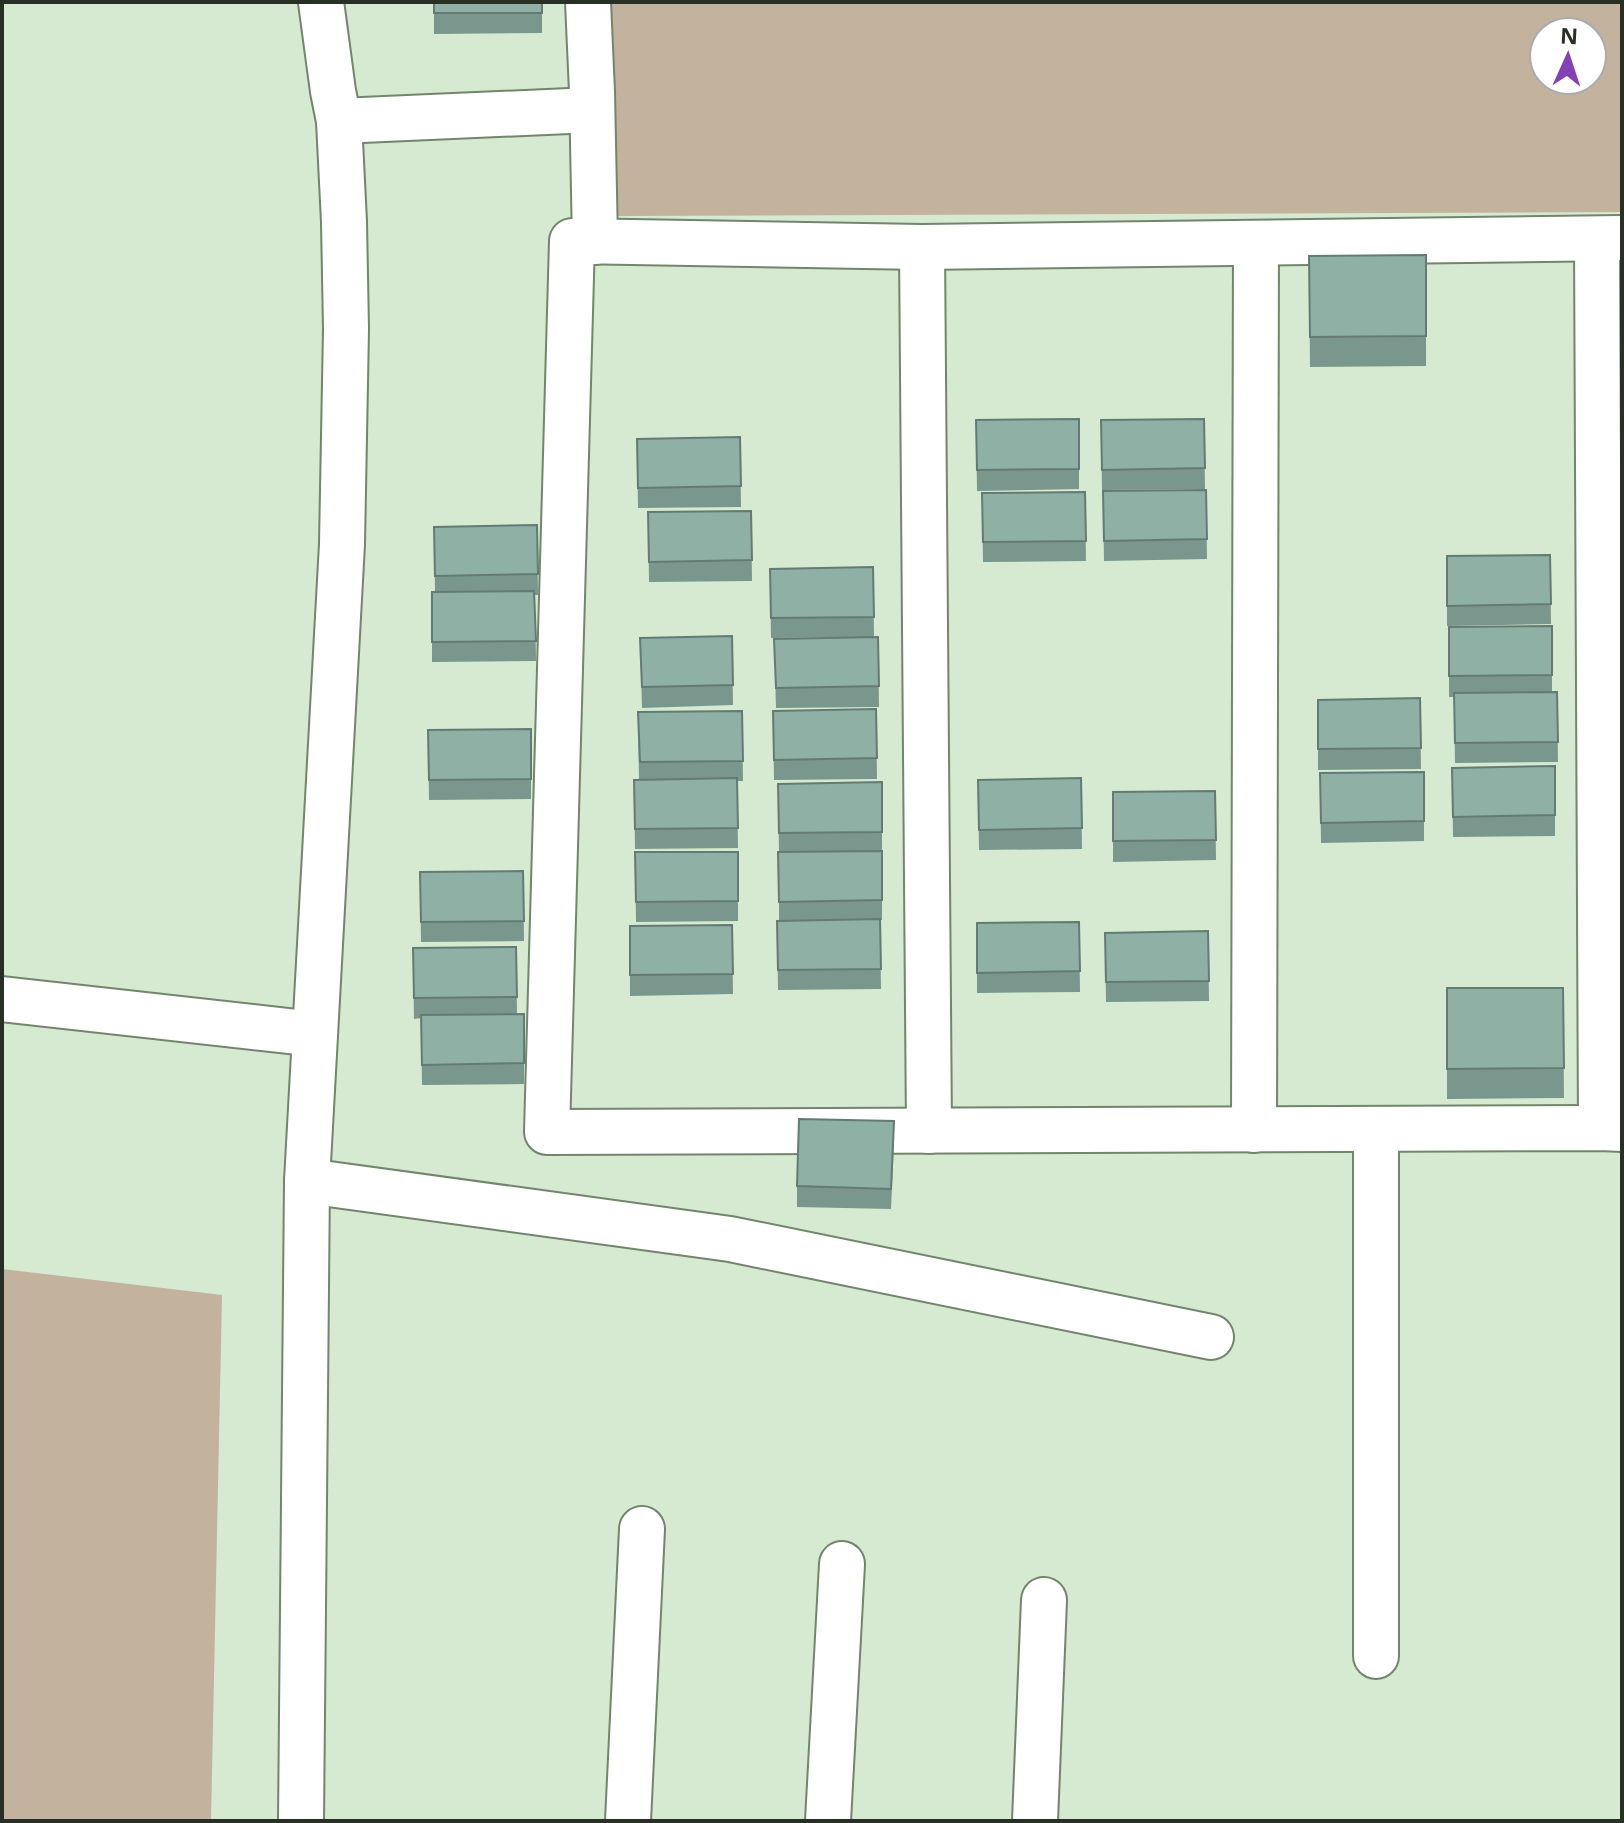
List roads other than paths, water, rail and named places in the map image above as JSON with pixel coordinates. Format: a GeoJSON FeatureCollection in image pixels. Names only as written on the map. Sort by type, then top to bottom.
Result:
{"type":"FeatureCollection","features":[{"type":"Feature","properties":{"kind":"street"},"geometry":{"type":"LineString","coordinates":[[301,1821],[307,1181],[342,544],[346,329],[339,121],[321,2]]}},
{"type":"Feature","properties":{"kind":"street"},"geometry":{"type":"LineString","coordinates":[[588,2],[595,242]]}},
{"type":"Feature","properties":{"kind":"street"},"geometry":{"type":"LineString","coordinates":[[339,121],[592,110]]}},
{"type":"Feature","properties":{"kind":"street"},"geometry":{"type":"LineString","coordinates":[[1609,238],[1611,1128],[547,1132],[572,241],[922,247],[1609,238]]}},
{"type":"Feature","properties":{"kind":"street"},"geometry":{"type":"LineString","coordinates":[[1254,1130],[1256,243]]}},
{"type":"Feature","properties":{"kind":"street"},"geometry":{"type":"LineString","coordinates":[[922,247],[929,1131]]}},
{"type":"Feature","properties":{"kind":"street"},"geometry":{"type":"LineString","coordinates":[[2,999],[315,1034]]}},
{"type":"Feature","properties":{"kind":"street"},"geometry":{"type":"LineString","coordinates":[[1376,1130],[1376,1656]]}},
{"type":"Feature","properties":{"kind":"street"},"geometry":{"type":"LineString","coordinates":[[307,1181],[730,1239],[1211,1337]]}},
{"type":"Feature","properties":{"kind":"street"},"geometry":{"type":"LineString","coordinates":[[628,1821],[642,1529]]}},
{"type":"Feature","properties":{"kind":"street"},"geometry":{"type":"LineString","coordinates":[[828,1821],[842,1564]]}},
{"type":"Feature","properties":{"kind":"street"},"geometry":{"type":"LineString","coordinates":[[1035,1821],[1044,1600]]}}]}
